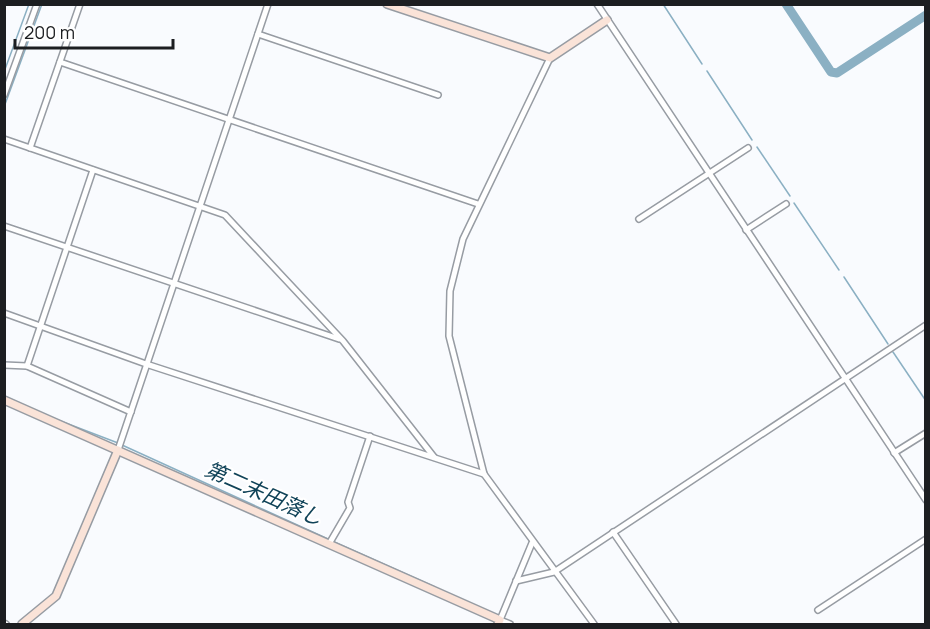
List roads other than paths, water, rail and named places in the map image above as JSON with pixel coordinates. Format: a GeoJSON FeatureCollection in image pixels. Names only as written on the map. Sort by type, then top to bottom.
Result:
{"type":"FeatureCollection","features":[{"type":"Feature","properties":{"kind":"street"},"geometry":{"type":"LineString","coordinates":[[4,95],[37,4]]}},
{"type":"Feature","properties":{"kind":"street"},"geometry":{"type":"LineString","coordinates":[[30,148],[80,4]]}},
{"type":"Feature","properties":{"kind":"street"},"geometry":{"type":"LineString","coordinates":[[22,624],[56,596],[118,450],[268,4]]}},
{"type":"Feature","properties":{"kind":"street"},"geometry":{"type":"LineString","coordinates":[[387,4],[550,58]]}},
{"type":"Feature","properties":{"kind":"street"},"geometry":{"type":"LineString","coordinates":[[597,4],[926,500]]}},
{"type":"Feature","properties":{"kind":"street"},"geometry":{"type":"LineString","coordinates":[[594,624],[532,543],[484,474],[449,336],[454,269],[463,239],[550,58],[607,20]]}},
{"type":"Feature","properties":{"kind":"street"},"geometry":{"type":"LineString","coordinates":[[258,34],[438,95]]}},
{"type":"Feature","properties":{"kind":"street"},"geometry":{"type":"LineString","coordinates":[[60,62],[478,204]]}},
{"type":"Feature","properties":{"kind":"street"},"geometry":{"type":"LineString","coordinates":[[4,139],[225,215],[344,341],[434,457]]}},
{"type":"Feature","properties":{"kind":"street"},"geometry":{"type":"LineString","coordinates":[[639,219],[748,148]]}},
{"type":"Feature","properties":{"kind":"street"},"geometry":{"type":"LineString","coordinates":[[27,366],[93,170]]}},
{"type":"Feature","properties":{"kind":"street"},"geometry":{"type":"LineString","coordinates":[[746,230],[786,204]]}},
{"type":"Feature","properties":{"kind":"street"},"geometry":{"type":"LineString","coordinates":[[4,226],[344,341]]}},
{"type":"Feature","properties":{"kind":"street"},"geometry":{"type":"LineString","coordinates":[[4,314],[484,474]]}},
{"type":"Feature","properties":{"kind":"street"},"geometry":{"type":"LineString","coordinates":[[516,581],[554,572],[926,325]]}},
{"type":"Feature","properties":{"kind":"street"},"geometry":{"type":"LineString","coordinates":[[4,365],[27,366],[131,412]]}},
{"type":"Feature","properties":{"kind":"street"},"geometry":{"type":"LineString","coordinates":[[4,400],[499,622],[510,624]]}},
{"type":"Feature","properties":{"kind":"street"},"geometry":{"type":"LineString","coordinates":[[894,453],[926,433]]}},
{"type":"Feature","properties":{"kind":"street"},"geometry":{"type":"LineString","coordinates":[[328,544],[350,508],[348,502],[370,435]]}},
{"type":"Feature","properties":{"kind":"street"},"geometry":{"type":"LineString","coordinates":[[613,532],[676,624]]}},
{"type":"Feature","properties":{"kind":"street"},"geometry":{"type":"LineString","coordinates":[[818,610],[926,539]]}},
{"type":"Feature","properties":{"kind":"street"},"geometry":{"type":"LineString","coordinates":[[499,622],[532,543]]}},
{"type":"Feature","properties":{"kind":"waterway"},"geometry":{"type":"LineString","coordinates":[[4,72],[29,4]]}},
{"type":"Feature","properties":{"kind":"waterway","name":"第二末田落し"},"geometry":{"type":"LineString","coordinates":[[4,107],[42,4]]}},
{"type":"Feature","properties":{"kind":"waterway"},"geometry":{"type":"LineString","coordinates":[[663,4],[702,64]]}},
{"type":"Feature","properties":{"kind":"waterway"},"geometry":{"type":"LineString","coordinates":[[786,4],[831,72],[837,73],[926,15]]}},
{"type":"Feature","properties":{"kind":"waterway"},"geometry":{"type":"LineString","coordinates":[[707,71],[752,140]]}},
{"type":"Feature","properties":{"kind":"waterway"},"geometry":{"type":"LineString","coordinates":[[757,147],[790,196]]}},
{"type":"Feature","properties":{"kind":"waterway"},"geometry":{"type":"LineString","coordinates":[[794,203],[839,270]]}},
{"type":"Feature","properties":{"kind":"waterway"},"geometry":{"type":"LineString","coordinates":[[844,277],[888,344]]}},
{"type":"Feature","properties":{"kind":"waterway"},"geometry":{"type":"LineString","coordinates":[[893,352],[926,401]]}},
{"type":"Feature","properties":{"kind":"waterway","name":"第二末田落し"},"geometry":{"type":"LineString","coordinates":[[4,396],[26,406]]}},
{"type":"Feature","properties":{"kind":"waterway","name":"第二末田落し"},"geometry":{"type":"LineString","coordinates":[[50,417],[118,443]]}},
{"type":"Feature","properties":{"kind":"waterway","name":"第二末田落し"},"geometry":{"type":"LineString","coordinates":[[122,445],[328,539]]}},
{"type":"Feature","properties":{"kind":"waterway","name":"第二末田落し"},"geometry":{"type":"LineString","coordinates":[[332,541],[435,587]]}}]}
